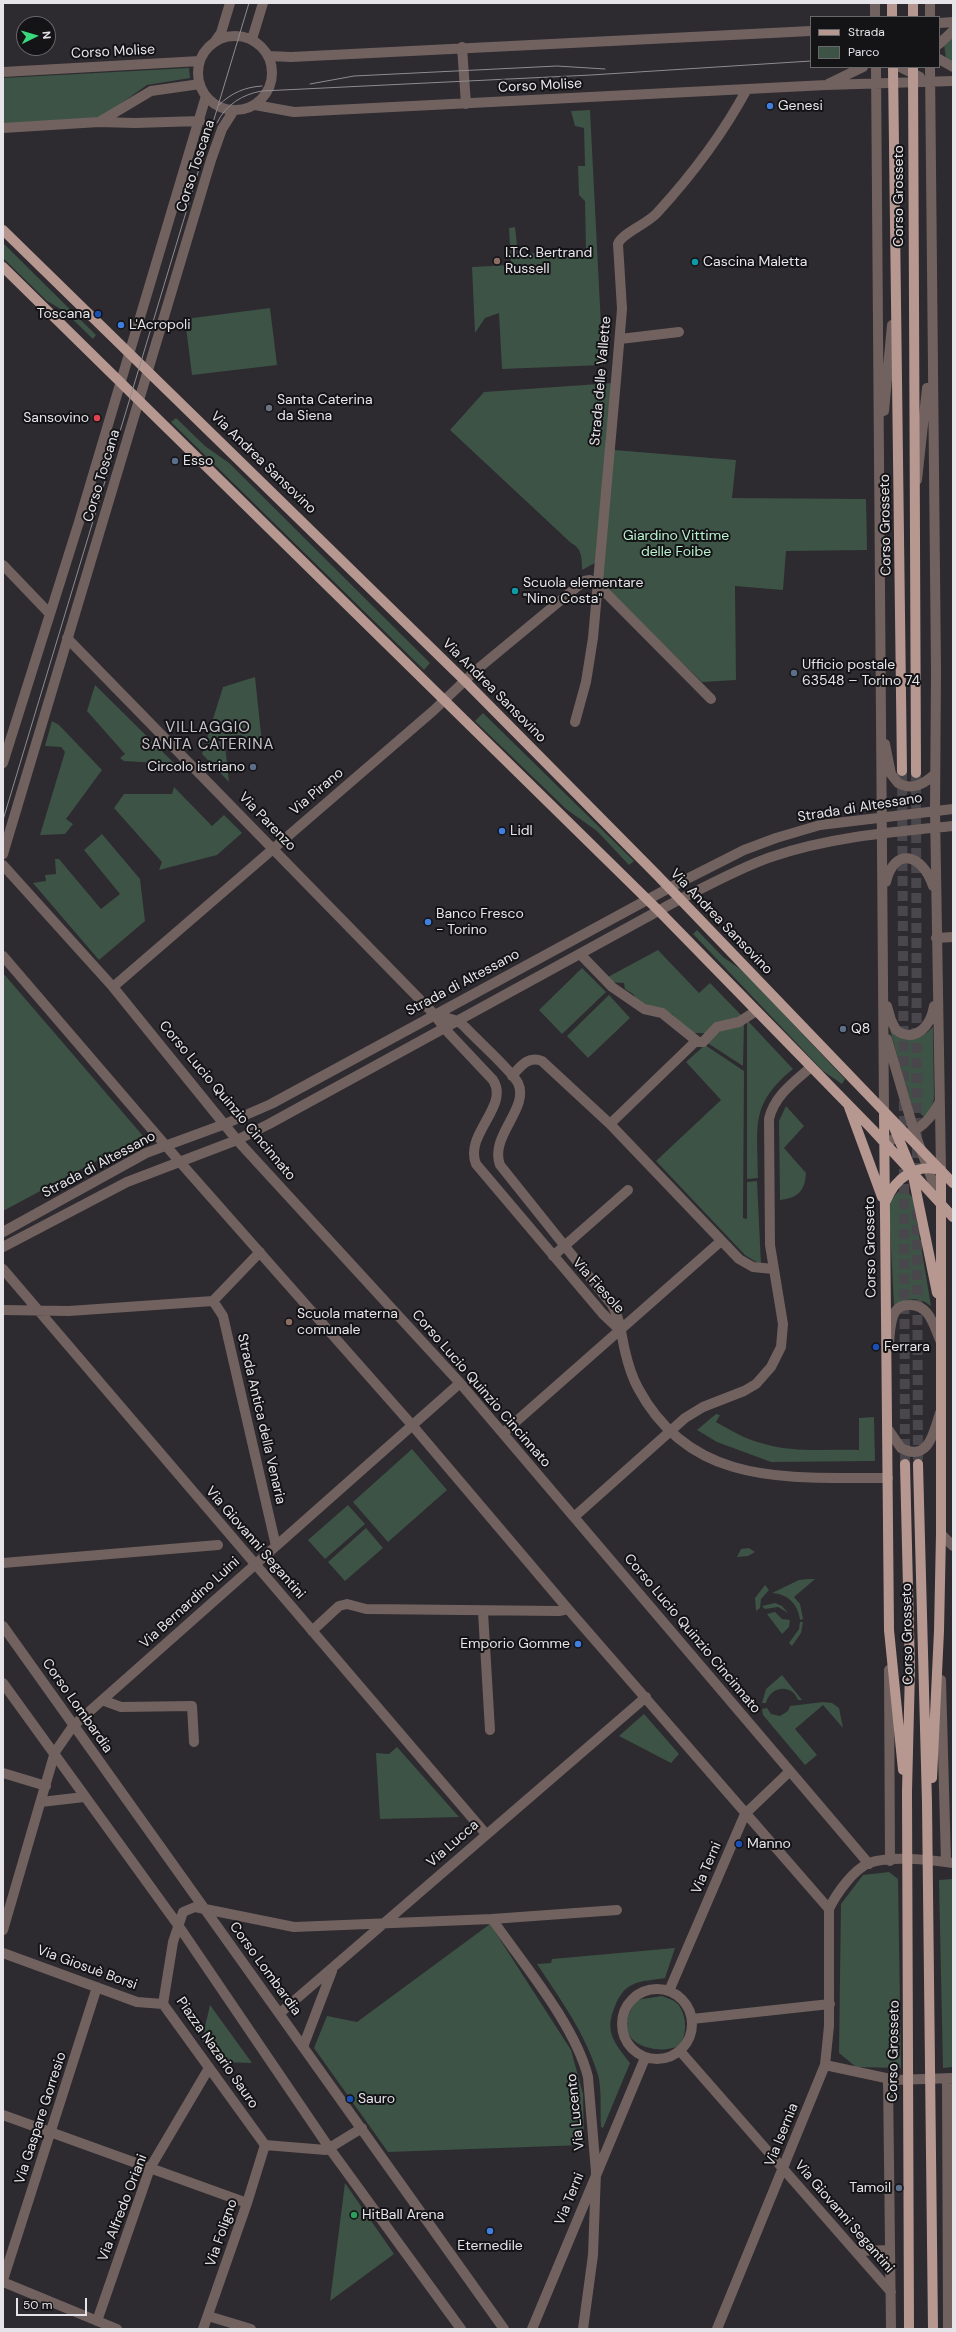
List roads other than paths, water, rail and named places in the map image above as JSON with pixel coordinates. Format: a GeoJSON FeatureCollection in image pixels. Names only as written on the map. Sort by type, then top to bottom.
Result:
{"type":"FeatureCollection","features":[{"type":"Feature","properties":{"kind":"main road"},"geometry":{"type":"LineString","coordinates":[[892,3],[892,16]]}},
{"type":"Feature","properties":{"kind":"main road"},"geometry":{"type":"LineString","coordinates":[[913,3],[913,16]]}},
{"type":"Feature","properties":{"kind":"main road","name":"Corso Grosseto"},"geometry":{"type":"LineString","coordinates":[[902,772],[897,277],[903,72]]}},
{"type":"Feature","properties":{"kind":"main road","name":"Corso Grosseto"},"geometry":{"type":"LineString","coordinates":[[903,72],[915,494],[916,772]]}},
{"type":"Feature","properties":{"kind":"main road","name":"Via Andrea Sansovino"},"geometry":{"type":"LineString","coordinates":[[3,230],[465,681],[680,899],[953,1183]]}},
{"type":"Feature","properties":{"kind":"main road"},"geometry":{"type":"LineString","coordinates":[[3,267],[648,900],[885,1142],[953,1216]]}},
{"type":"Feature","properties":{"kind":"main road"},"geometry":{"type":"LineString","coordinates":[[847,1104],[884,1205]]}},
{"type":"Feature","properties":{"kind":"main road","name":"Corso Grosseto"},"geometry":{"type":"LineString","coordinates":[[884,1111],[889,1630],[903,1767],[907,1791]]}},
{"type":"Feature","properties":{"kind":"main road"},"geometry":{"type":"LineString","coordinates":[[906,1134],[941,1316]]}},
{"type":"Feature","properties":{"kind":"main road"},"geometry":{"type":"LineString","coordinates":[[884,1205],[894,1186],[912,1171],[927,1168],[941,1170]]}},
{"type":"Feature","properties":{"kind":"main road","name":"Corso Grosseto"},"geometry":{"type":"LineString","coordinates":[[927,1804],[932,1778],[939,1631],[941,1534],[941,1170]]}},
{"type":"Feature","properties":{"kind":"main road","name":"Corso Grosseto"},"geometry":{"type":"LineString","coordinates":[[905,1464],[910,1670],[907,1791],[910,2048],[908,2080],[909,2329]]}},
{"type":"Feature","properties":{"kind":"main road","name":"Corso Grosseto"},"geometry":{"type":"LineString","coordinates":[[918,1464],[927,1804],[926,1860],[933,2298],[932,2329]]}},
{"type":"Feature","properties":{"kind":"street"},"geometry":{"type":"LineString","coordinates":[[216,40],[235,35],[252,40],[262,46],[269,56],[272,68],[271,84],[266,94],[255,105],[246,109],[234,110],[218,107],[206,96],[200,84],[200,61],[206,49],[221,33],[230,3]]}},
{"type":"Feature","properties":{"kind":"street"},"geometry":{"type":"LineString","coordinates":[[252,40],[263,3]]}},
{"type":"Feature","properties":{"kind":"street"},"geometry":{"type":"LineString","coordinates":[[875,3],[875,16]]}},
{"type":"Feature","properties":{"kind":"street"},"geometry":{"type":"LineString","coordinates":[[930,3],[930,16]]}},
{"type":"Feature","properties":{"kind":"street"},"geometry":{"type":"LineString","coordinates":[[940,23],[953,22]]}},
{"type":"Feature","properties":{"kind":"street"},"geometry":{"type":"LineString","coordinates":[[269,56],[296,56],[810,31]]}},
{"type":"Feature","properties":{"kind":"street"},"geometry":{"type":"LineString","coordinates":[[940,43],[953,32]]}},
{"type":"Feature","properties":{"kind":"street"},"geometry":{"type":"LineString","coordinates":[[462,47],[466,104]]}},
{"type":"Feature","properties":{"kind":"street"},"geometry":{"type":"LineString","coordinates":[[940,60],[953,67]]}},
{"type":"Feature","properties":{"kind":"street","name":"Corso Molise"},"geometry":{"type":"LineString","coordinates":[[3,72],[200,61]]}},
{"type":"Feature","properties":{"kind":"street"},"geometry":{"type":"LineString","coordinates":[[840,77],[844,68]]}},
{"type":"Feature","properties":{"kind":"street","name":"Corso Molise"},"geometry":{"type":"LineString","coordinates":[[826,85],[861,68]]}},
{"type":"Feature","properties":{"kind":"street","name":"Corso Grosseto"},"geometry":{"type":"LineString","coordinates":[[876,68],[884,1111]]}},
{"type":"Feature","properties":{"kind":"street","name":"Corso Grosseto"},"geometry":{"type":"LineString","coordinates":[[930,68],[936,648],[936,938],[941,1170]]}},
{"type":"Feature","properties":{"kind":"street"},"geometry":{"type":"LineString","coordinates":[[875,83],[903,72],[930,82],[953,81]]}},
{"type":"Feature","properties":{"kind":"street","name":"Corso Molise"},"geometry":{"type":"LineString","coordinates":[[255,105],[294,112],[875,83]]}},
{"type":"Feature","properties":{"kind":"street"},"geometry":{"type":"LineString","coordinates":[[99,122],[151,91],[200,84]]}},
{"type":"Feature","properties":{"kind":"street","name":"Strada delle Vallette"},"geometry":{"type":"LineString","coordinates":[[575,722],[590,662],[620,339],[622,310],[618,242],[622,236],[648,222],[661,208],[713,141],[747,89]]}},
{"type":"Feature","properties":{"kind":"street","name":"Corso Toscana"},"geometry":{"type":"LineString","coordinates":[[3,763],[50,614],[128,352],[200,121],[206,96]]}},
{"type":"Feature","properties":{"kind":"street","name":"Corso Toscana"},"geometry":{"type":"LineString","coordinates":[[3,854],[212,160],[222,129],[234,110]]}},
{"type":"Feature","properties":{"kind":"street"},"geometry":{"type":"LineString","coordinates":[[3,128],[99,122],[135,124],[200,121]]}},
{"type":"Feature","properties":{"kind":"street","name":"Corso Grosseto"},"geometry":{"type":"LineString","coordinates":[[879,435],[884,410],[897,277]]}},
{"type":"Feature","properties":{"kind":"street"},"geometry":{"type":"LineString","coordinates":[[620,339],[679,332]]}},
{"type":"Feature","properties":{"kind":"street","name":"Corso Grosseto"},"geometry":{"type":"LineString","coordinates":[[915,494],[932,362]]}},
{"type":"Feature","properties":{"kind":"street"},"geometry":{"type":"LineString","coordinates":[[3,565],[50,614]]}},
{"type":"Feature","properties":{"kind":"street","name":"Via Pirano"},"geometry":{"type":"LineString","coordinates":[[113,987],[445,701],[465,681],[582,583],[590,580],[597,584]]}},
{"type":"Feature","properties":{"kind":"street"},"geometry":{"type":"LineString","coordinates":[[597,584],[711,698]]}},
{"type":"Feature","properties":{"kind":"street","name":"Via Parenzo"},"geometry":{"type":"LineString","coordinates":[[67,638],[434,1014],[445,1029]]}},
{"type":"Feature","properties":{"kind":"street","name":"Corso Grosseto"},"geometry":{"type":"LineString","coordinates":[[881,725],[890,770],[895,781],[904,786],[914,786],[922,783],[935,774]]}},
{"type":"Feature","properties":{"kind":"street","name":"Strada di Altessano"},"geometry":{"type":"LineString","coordinates":[[3,1232],[146,1153],[225,1124],[271,1104],[434,1014],[728,857],[782,836],[820,825],[953,809]]}},
{"type":"Feature","properties":{"kind":"street","name":"Strada di Altessano"},"geometry":{"type":"LineString","coordinates":[[3,1247],[127,1182],[237,1140],[458,1022],[680,899],[743,868],[778,855],[822,843],[882,833],[953,826]]}},
{"type":"Feature","properties":{"kind":"street","name":"Corso Grosseto"},"geometry":{"type":"LineString","coordinates":[[883,895],[888,874],[893,865],[898,860],[909,859],[917,861],[926,868],[936,895]]}},
{"type":"Feature","properties":{"kind":"street","name":"Corso Lucio Quinzio Cincinnato"},"geometry":{"type":"LineString","coordinates":[[3,865],[113,987],[237,1140],[460,1383],[869,1864]]}},
{"type":"Feature","properties":{"kind":"street"},"geometry":{"type":"LineString","coordinates":[[936,938],[953,937]]}},
{"type":"Feature","properties":{"kind":"street"},"geometry":{"type":"LineString","coordinates":[[581,955],[612,987],[644,1009],[662,1013],[696,1041],[703,1042],[717,1027],[738,1022],[756,1011]]}},
{"type":"Feature","properties":{"kind":"street"},"geometry":{"type":"LineString","coordinates":[[3,956],[167,1145],[179,1161],[412,1425],[745,1814],[829,1909],[839,1892],[869,1864],[890,1860],[926,1860],[949,1862]]}},
{"type":"Feature","properties":{"kind":"street","name":"Corso Grosseto"},"geometry":{"type":"LineString","coordinates":[[884,990],[892,1025],[898,1032],[910,1034],[919,1032],[926,1027],[933,1014],[937,992]]}},
{"type":"Feature","properties":{"kind":"street"},"geometry":{"type":"LineString","coordinates":[[434,1014],[458,1022]]}},
{"type":"Feature","properties":{"kind":"street","name":"Via Fiesole"},"geometry":{"type":"LineString","coordinates":[[458,1022],[512,1076],[519,1087],[520,1098],[499,1144],[499,1162],[612,1305],[621,1331]]}},
{"type":"Feature","properties":{"kind":"street","name":"Corso Grosseto"},"geometry":{"type":"LineString","coordinates":[[883,1025],[906,1134]]}},
{"type":"Feature","properties":{"kind":"street","name":"Via Fiesole"},"geometry":{"type":"LineString","coordinates":[[445,1029],[493,1080],[496,1088],[495,1101],[474,1143],[473,1154],[476,1164],[603,1314],[621,1331]]}},
{"type":"Feature","properties":{"kind":"street"},"geometry":{"type":"LineString","coordinates":[[610,1124],[696,1041]]}},
{"type":"Feature","properties":{"kind":"street"},"geometry":{"type":"LineString","coordinates":[[512,1076],[528,1060],[542,1061],[610,1124],[721,1241],[749,1266],[773,1269]]}},
{"type":"Feature","properties":{"kind":"street"},"geometry":{"type":"LineString","coordinates":[[574,1517],[694,1412],[752,1387],[764,1377],[773,1363],[781,1347],[783,1327],[773,1269],[770,1230],[769,1119],[772,1108],[780,1097],[811,1067]]}},
{"type":"Feature","properties":{"kind":"street"},"geometry":{"type":"LineString","coordinates":[[885,1142],[906,1134],[928,1121],[940,1101]]}},
{"type":"Feature","properties":{"kind":"street","name":"Corso Grosseto"},"geometry":{"type":"LineString","coordinates":[[920,1148],[941,1204]]}},
{"type":"Feature","properties":{"kind":"street"},"geometry":{"type":"LineString","coordinates":[[553,1256],[628,1190]]}},
{"type":"Feature","properties":{"kind":"street"},"geometry":{"type":"LineString","coordinates":[[503,1433],[621,1331],[721,1241]]}},
{"type":"Feature","properties":{"kind":"street"},"geometry":{"type":"LineString","coordinates":[[3,1310],[68,1310],[213,1301],[260,1252]]}},
{"type":"Feature","properties":{"kind":"street","name":"Via Giovanni Segantini"},"geometry":{"type":"LineString","coordinates":[[3,1269],[36,1310],[486,1834]]}},
{"type":"Feature","properties":{"kind":"street","name":"Strada Antica della Venaria"},"geometry":{"type":"LineString","coordinates":[[213,1301],[223,1316],[276,1546]]}},
{"type":"Feature","properties":{"kind":"street","name":"Corso Grosseto"},"geometry":{"type":"LineString","coordinates":[[887,1352],[895,1313],[900,1307],[905,1305],[918,1305],[925,1310],[941,1344]]}},
{"type":"Feature","properties":{"kind":"street"},"geometry":{"type":"LineString","coordinates":[[621,1331],[627,1359],[638,1387],[646,1401],[671,1432],[685,1446],[700,1454],[758,1473],[797,1478],[888,1478]]}},
{"type":"Feature","properties":{"kind":"street","name":"Via Bernardino Luini"},"geometry":{"type":"LineString","coordinates":[[3,1930],[55,1752],[73,1726],[460,1383]]}},
{"type":"Feature","properties":{"kind":"street","name":"Corso Grosseto"},"geometry":{"type":"LineString","coordinates":[[888,1429],[901,1448],[913,1452],[921,1450],[931,1441],[941,1410]]}},
{"type":"Feature","properties":{"kind":"street"},"geometry":{"type":"LineString","coordinates":[[941,1534],[953,1546]]}},
{"type":"Feature","properties":{"kind":"street"},"geometry":{"type":"LineString","coordinates":[[3,1564],[218,1545]]}},
{"type":"Feature","properties":{"kind":"street"},"geometry":{"type":"LineString","coordinates":[[312,1631],[339,1606],[347,1604],[366,1609],[483,1612],[560,1611],[568,1608]]}},
{"type":"Feature","properties":{"kind":"street"},"geometry":{"type":"LineString","coordinates":[[483,1612],[490,1730]]}},
{"type":"Feature","properties":{"kind":"street","name":"Corso Lombardia"},"geometry":{"type":"LineString","coordinates":[[3,1626],[203,1909],[280,2013],[504,2329]]}},
{"type":"Feature","properties":{"kind":"street","name":"Corso Grosseto"},"geometry":{"type":"LineString","coordinates":[[889,1630],[890,1860]]}},
{"type":"Feature","properties":{"kind":"street","name":"Corso Grosseto"},"geometry":{"type":"LineString","coordinates":[[939,1631],[949,1862]]}},
{"type":"Feature","properties":{"kind":"street"},"geometry":{"type":"LineString","coordinates":[[3,1683],[55,1752],[84,1797],[178,1925],[330,2149],[461,2329]]}},
{"type":"Feature","properties":{"kind":"street","name":"Via Lucca"},"geometry":{"type":"LineString","coordinates":[[280,2013],[333,1969],[381,1924],[646,1697]]}},
{"type":"Feature","properties":{"kind":"street"},"geometry":{"type":"LineString","coordinates":[[102,1700],[120,1707],[192,1706],[194,1742]]}},
{"type":"Feature","properties":{"kind":"street","name":"Via Terni"},"geometry":{"type":"LineString","coordinates":[[670,1991],[745,1814],[790,1771]]}},
{"type":"Feature","properties":{"kind":"street"},"geometry":{"type":"LineString","coordinates":[[3,1773],[46,1786]]}},
{"type":"Feature","properties":{"kind":"street"},"geometry":{"type":"LineString","coordinates":[[41,1802],[84,1797]]}},
{"type":"Feature","properties":{"kind":"street","name":"Piazza Nazario Sauro"},"geometry":{"type":"LineString","coordinates":[[265,2145],[163,2004],[178,1925],[183,1912],[188,1908],[203,1909],[294,1927],[381,1924]]}},
{"type":"Feature","properties":{"kind":"street","name":"Via Isernia"},"geometry":{"type":"LineString","coordinates":[[717,2329],[825,2065],[830,2004],[829,1909]]}},
{"type":"Feature","properties":{"kind":"street"},"geometry":{"type":"LineString","coordinates":[[381,1924],[492,1919],[617,1910]]}},
{"type":"Feature","properties":{"kind":"street","name":"Via Lucento"},"geometry":{"type":"LineString","coordinates":[[492,1919],[566,2025],[584,2063],[588,2077],[596,2172],[593,2255],[584,2329]]}},
{"type":"Feature","properties":{"kind":"street","name":"Via Giosuè Borsi"},"geometry":{"type":"LineString","coordinates":[[3,1953],[137,2002],[163,2004]]}},
{"type":"Feature","properties":{"kind":"street"},"geometry":{"type":"LineString","coordinates":[[303,2046],[333,1969]]}},
{"type":"Feature","properties":{"kind":"street","name":"Via Gaspare Gorresio"},"geometry":{"type":"LineString","coordinates":[[3,2281],[97,1987]]}},
{"type":"Feature","properties":{"kind":"street"},"geometry":{"type":"LineString","coordinates":[[659,1989],[676,1994],[687,2005],[692,2019],[690,2037],[680,2051],[664,2059],[645,2058],[635,2052],[625,2039],[622,2023],[624,2012],[630,2002],[638,1995],[648,1990],[659,1989]]}},
{"type":"Feature","properties":{"kind":"street"},"geometry":{"type":"LineString","coordinates":[[692,2019],[830,2004]]}},
{"type":"Feature","properties":{"kind":"street","name":"Via Giovanni Segantini"},"geometry":{"type":"LineString","coordinates":[[680,2051],[891,2292]]}},
{"type":"Feature","properties":{"kind":"street","name":"Via Terni"},"geometry":{"type":"LineString","coordinates":[[532,2329],[596,2172],[645,2058]]}},
{"type":"Feature","properties":{"kind":"street"},"geometry":{"type":"LineString","coordinates":[[825,2065],[888,2079],[930,2080],[950,2078],[951,2243],[948,2329]]}},
{"type":"Feature","properties":{"kind":"street","name":"Via Alfredo Oriani"},"geometry":{"type":"LineString","coordinates":[[97,2321],[150,2168],[209,2068]]}},
{"type":"Feature","properties":{"kind":"street","name":"Corso Grosseto"},"geometry":{"type":"LineString","coordinates":[[888,2079],[891,2329]]}},
{"type":"Feature","properties":{"kind":"street"},"geometry":{"type":"LineString","coordinates":[[3,2116],[247,2203]]}},
{"type":"Feature","properties":{"kind":"street"},"geometry":{"type":"LineString","coordinates":[[265,2145],[326,2150],[330,2149],[362,2128]]}},
{"type":"Feature","properties":{"kind":"street","name":"Via Foligno"},"geometry":{"type":"LineString","coordinates":[[203,2329],[247,2203],[265,2145]]}},
{"type":"Feature","properties":{"kind":"street"},"geometry":{"type":"LineString","coordinates":[[857,2252],[890,2250]]}},
{"type":"Feature","properties":{"kind":"street"},"geometry":{"type":"LineString","coordinates":[[3,2281],[117,2329]]}},
{"type":"Feature","properties":{"kind":"street","name":"Corso Grosseto"},"geometry":{"type":"LineString","coordinates":[[933,2298],[937,2329]]}},
{"type":"Feature","properties":{"kind":"street","name":"Corso Grosseto"},"geometry":{"type":"LineString","coordinates":[[906,2329],[909,2311]]}},
{"type":"Feature","properties":{"kind":"street"},"geometry":{"type":"LineString","coordinates":[[208,2316],[251,2329]]}},
{"type":"Feature","properties":{"kind":"tunnel"},"geometry":{"type":"LineString","coordinates":[[902,771],[904,1137]]}},
{"type":"Feature","properties":{"kind":"tunnel"},"geometry":{"type":"LineString","coordinates":[[916,773],[917,1178]]}},
{"type":"Feature","properties":{"kind":"tunnel"},"geometry":{"type":"LineString","coordinates":[[904,1169],[905,1464]]}},
{"type":"Feature","properties":{"kind":"tunnel"},"geometry":{"type":"LineString","coordinates":[[917,1210],[918,1464]]}},
{"type":"Feature","properties":{"kind":"tram line"},"geometry":{"type":"LineString","coordinates":[[3,820],[249,3]]}},
{"type":"Feature","properties":{"kind":"tram line"},"geometry":{"type":"LineString","coordinates":[[217,123],[220,117],[235,101],[255,92],[262,91],[591,75],[810,61]]}},
{"type":"Feature","properties":{"kind":"tram line"},"geometry":{"type":"LineString","coordinates":[[310,84],[354,76],[557,66],[605,69]]}},
{"type":"Feature","properties":{"kind":"tram line"},"geometry":{"type":"LineString","coordinates":[[219,105],[228,97],[239,91],[262,86]]}},
{"type":"Feature","properties":{"kind":"place","name":"Genesi"},"geometry":{"type":"Point","coordinates":[770,106]}},
{"type":"Feature","properties":{"kind":"place","name":"I.T.C. Bertrand Russell"},"geometry":{"type":"Point","coordinates":[497,261]}},
{"type":"Feature","properties":{"kind":"place","name":"Cascina Maletta"},"geometry":{"type":"Point","coordinates":[695,262]}},
{"type":"Feature","properties":{"kind":"place","name":"Toscana"},"geometry":{"type":"Point","coordinates":[98,314]}},
{"type":"Feature","properties":{"kind":"place","name":"L'Acropoli"},"geometry":{"type":"Point","coordinates":[121,325]}},
{"type":"Feature","properties":{"kind":"place","name":"Santa Caterina da Siena"},"geometry":{"type":"Point","coordinates":[269,408]}},
{"type":"Feature","properties":{"kind":"place","name":"Sansovino"},"geometry":{"type":"Point","coordinates":[97,418]}},
{"type":"Feature","properties":{"kind":"place","name":"Esso"},"geometry":{"type":"Point","coordinates":[175,461]}},
{"type":"Feature","properties":{"kind":"place","name":"Scuola elementare \"Nino Costa\""},"geometry":{"type":"Point","coordinates":[515,591]}},
{"type":"Feature","properties":{"kind":"place","name":"Ufficio postale 63548 – Torino 74"},"geometry":{"type":"Point","coordinates":[794,673]}},
{"type":"Feature","properties":{"kind":"place","name":"Circolo istriano"},"geometry":{"type":"Point","coordinates":[253,767]}},
{"type":"Feature","properties":{"kind":"place","name":"Lidl"},"geometry":{"type":"Point","coordinates":[502,831]}},
{"type":"Feature","properties":{"kind":"place","name":"Banco Fresco - Torino"},"geometry":{"type":"Point","coordinates":[428,922]}},
{"type":"Feature","properties":{"kind":"place","name":"Q8"},"geometry":{"type":"Point","coordinates":[843,1029]}},
{"type":"Feature","properties":{"kind":"place","name":"Scuola materna comunale"},"geometry":{"type":"Point","coordinates":[289,1322]}},
{"type":"Feature","properties":{"kind":"place","name":"Ferrara"},"geometry":{"type":"Point","coordinates":[876,1347]}},
{"type":"Feature","properties":{"kind":"place","name":"Emporio Gomme"},"geometry":{"type":"Point","coordinates":[578,1644]}},
{"type":"Feature","properties":{"kind":"place","name":"Manno"},"geometry":{"type":"Point","coordinates":[739,1844]}},
{"type":"Feature","properties":{"kind":"place","name":"Sauro"},"geometry":{"type":"Point","coordinates":[350,2099]}},
{"type":"Feature","properties":{"kind":"place","name":"Tamoil"},"geometry":{"type":"Point","coordinates":[899,2188]}},
{"type":"Feature","properties":{"kind":"place","name":"HitBall Arena"},"geometry":{"type":"Point","coordinates":[354,2215]}},
{"type":"Feature","properties":{"kind":"place","name":"Eternedile"},"geometry":{"type":"Point","coordinates":[490,2231]}},
{"type":"Feature","properties":{"kind":"district","name":"VILLAGGIO SANTA CATERINA"},"geometry":{"type":"Point","coordinates":[208,736]}},
{"type":"Feature","properties":{"kind":"park label","name":"Giardino Vittime delle Foibe"},"geometry":{"type":"Point","coordinates":[676,544]}}]}
